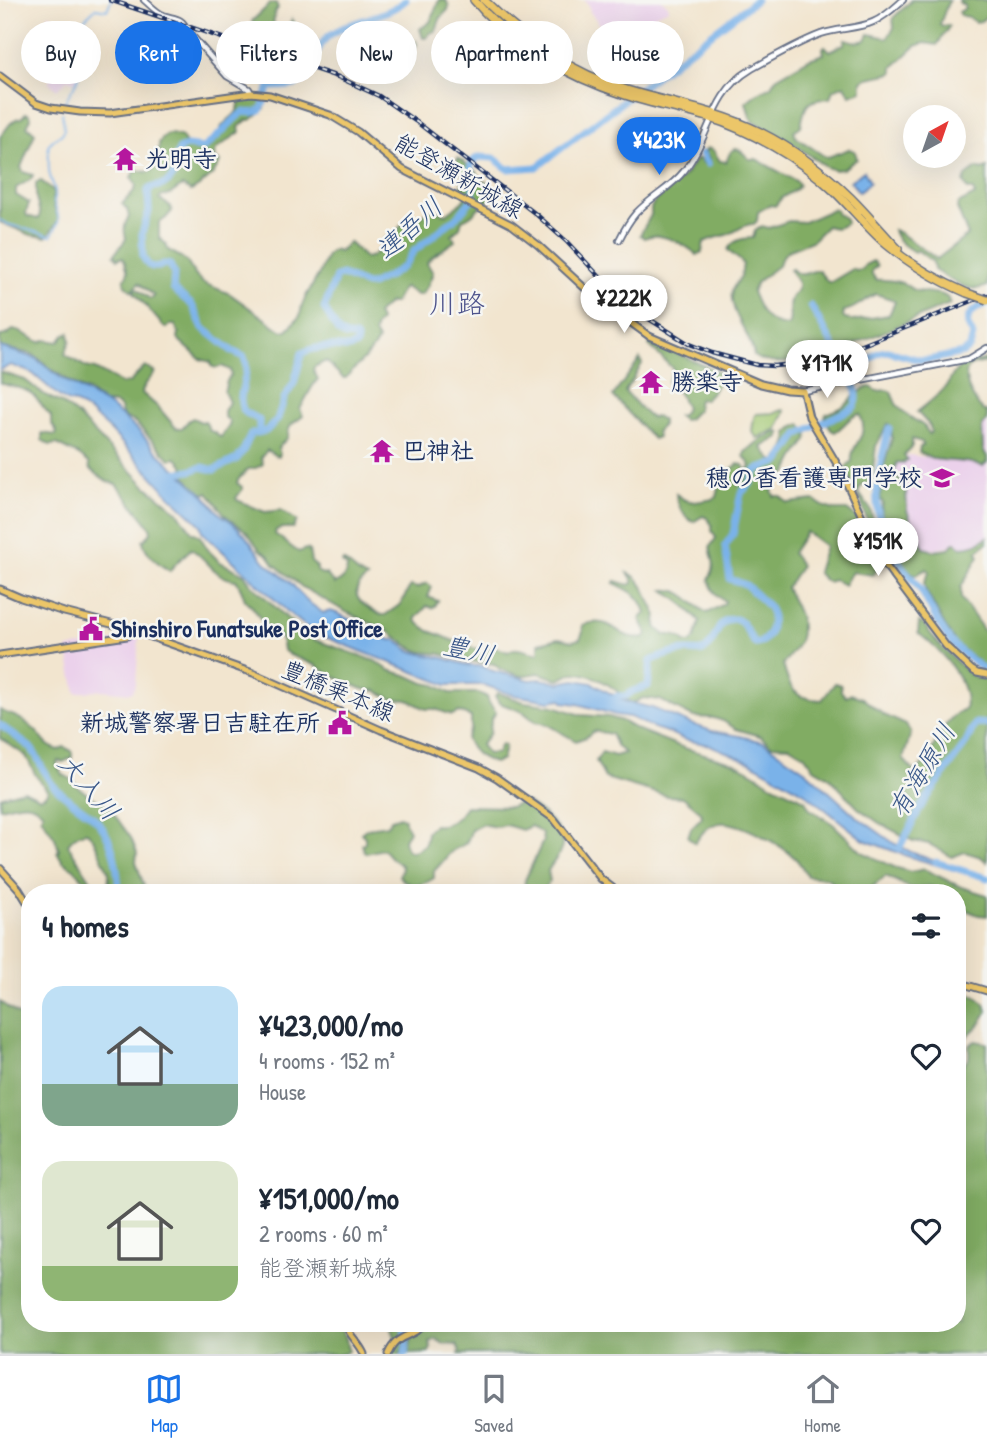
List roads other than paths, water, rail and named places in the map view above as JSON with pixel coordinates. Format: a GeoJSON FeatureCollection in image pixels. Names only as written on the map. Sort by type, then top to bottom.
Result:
{"type":"FeatureCollection","features":[{"type":"Feature","properties":{"kind":"highway"},"geometry":{"type":"LineString","coordinates":[[479,1],[514,37],[579,77],[626,93],[712,115],[757,137],[808,170],[834,191],[887,245],[920,270],[987,300]]}},
{"type":"Feature","properties":{"kind":"main road","name":"能登瀬新城線"},"geometry":{"type":"LineString","coordinates":[[0,76],[36,103],[80,112],[110,113],[251,93],[266,94],[330,115],[358,132],[396,165],[512,225],[529,237],[589,292],[649,336],[761,384],[787,390],[803,390]]}},
{"type":"Feature","properties":{"kind":"main road"},"geometry":{"type":"LineString","coordinates":[[803,390],[806,409],[812,422],[840,469],[883,562],[946,646],[972,670],[987,675]]}},
{"type":"Feature","properties":{"kind":"main road","name":"豊橋乗本線"},"geometry":{"type":"LineString","coordinates":[[0,589],[32,602],[133,631],[253,673],[381,730],[480,768],[554,819],[608,884]]}},
{"type":"Feature","properties":{"kind":"main road"},"geometry":{"type":"LineString","coordinates":[[0,655],[127,636],[133,631]]}},
{"type":"Feature","properties":{"kind":"main road"},"geometry":{"type":"LineString","coordinates":[[0,868],[21,891]]}},
{"type":"Feature","properties":{"kind":"main road"},"geometry":{"type":"LineString","coordinates":[[966,985],[987,991]]}},
{"type":"Feature","properties":{"kind":"main road"},"geometry":{"type":"LineString","coordinates":[[348,1332],[364,1354]]}},
{"type":"Feature","properties":{"kind":"main road"},"geometry":{"type":"LineString","coordinates":[[388,1354],[393,1343],[414,1332]]}},
{"type":"Feature","properties":{"kind":"street"},"geometry":{"type":"LineString","coordinates":[[145,0],[160,13],[182,21],[227,76],[249,89],[251,93]]}},
{"type":"Feature","properties":{"kind":"street"},"geometry":{"type":"LineString","coordinates":[[619,240],[638,211],[684,171],[694,157],[712,115],[726,91],[745,74],[819,35],[874,22],[903,0]]}},
{"type":"Feature","properties":{"kind":"street"},"geometry":{"type":"LineString","coordinates":[[803,390],[968,359],[987,348]]}},
{"type":"Feature","properties":{"kind":"water"},"geometry":{"type":"Polygon","coordinates":[[[864,171],[870,182],[859,192],[850,181],[864,171]]]}},
{"type":"Feature","properties":{"kind":"water"},"geometry":{"type":"Polygon","coordinates":[[[0,347],[35,358],[61,378],[111,407],[140,432],[220,514],[244,534],[265,562],[323,613],[331,611],[339,614],[422,654],[471,666],[482,666],[530,680],[541,679],[559,683],[575,680],[592,683],[624,701],[652,708],[712,731],[763,742],[806,771],[857,817],[895,844],[971,875],[864,840],[805,793],[750,762],[710,745],[685,740],[630,717],[563,702],[561,699],[550,701],[514,695],[484,685],[447,685],[325,637],[289,613],[202,532],[201,525],[92,414],[76,403],[60,397],[32,373],[11,365],[0,370],[0,347]]]}},
{"type":"Feature","properties":{"kind":"waterway"},"geometry":{"type":"LineString","coordinates":[[63,107],[79,73],[79,67],[71,59],[67,49],[73,41],[78,25],[96,8],[107,10],[111,0]]}},
{"type":"Feature","properties":{"kind":"waterway"},"geometry":{"type":"LineString","coordinates":[[259,432],[259,420],[246,413],[242,406],[246,371],[244,357],[203,328],[192,305],[173,289],[174,273],[170,265],[153,267],[148,265],[143,257],[142,233],[149,211],[148,190],[164,185],[172,177],[180,148],[203,148],[243,112],[251,113],[261,109],[270,87],[291,86],[303,80],[324,40],[330,35],[388,11],[406,0]]}},
{"type":"Feature","properties":{"kind":"waterway","name":"連吾川"},"geometry":{"type":"LineString","coordinates":[[173,473],[202,467],[214,470],[237,459],[251,434],[266,431],[277,420],[285,397],[294,383],[302,353],[317,348],[347,348],[356,345],[355,337],[338,332],[324,308],[336,277],[342,275],[371,285],[404,266],[414,251],[458,216],[472,199],[474,184],[470,168],[473,161],[478,157],[494,158],[508,169],[537,167],[756,0]]}},
{"type":"Feature","properties":{"kind":"waterway"},"geometry":{"type":"LineString","coordinates":[[0,220],[51,236],[54,231],[58,217],[54,202],[55,189],[49,173],[48,145],[63,132],[62,113]]}},
{"type":"Feature","properties":{"kind":"waterway"},"geometry":{"type":"LineString","coordinates":[[702,154],[708,164]]}},
{"type":"Feature","properties":{"kind":"waterway"},"geometry":{"type":"LineString","coordinates":[[613,702],[617,696],[626,696],[648,686],[651,661],[674,653],[705,650],[724,622],[735,619],[741,622],[756,644],[766,638],[772,619],[769,607],[746,585],[730,579],[725,546],[733,534],[741,493],[750,484],[756,470],[779,462],[799,434],[853,408],[857,397],[852,375],[876,354],[887,351],[928,360],[963,353],[970,347],[973,336],[968,325],[969,317],[973,311],[987,303]]}},
{"type":"Feature","properties":{"kind":"waterway"},"geometry":{"type":"LineString","coordinates":[[811,306],[835,349]]}},
{"type":"Feature","properties":{"kind":"waterway"},"geometry":{"type":"LineString","coordinates":[[889,428],[878,481],[878,512],[882,528],[899,562],[920,588],[945,634],[960,651],[982,668]]}},
{"type":"Feature","properties":{"kind":"waterway","name":"有海原川"},"geometry":{"type":"LineString","coordinates":[[899,849],[922,805],[966,743],[976,723],[987,724]]}},
{"type":"Feature","properties":{"kind":"waterway","name":"大入川"},"geometry":{"type":"LineString","coordinates":[[0,725],[30,747],[53,785],[99,823],[110,841],[118,884]]}},
{"type":"Feature","properties":{"kind":"waterway","name":"豊川"},"geometry":{"type":"LineString","coordinates":[[936,862],[987,878]]}},
{"type":"Feature","properties":{"kind":"waterway","name":"大入川"},"geometry":{"type":"LineString","coordinates":[[405,1354],[406,1332]]}},
{"type":"Feature","properties":{"kind":"railway"},"geometry":{"type":"LineString","coordinates":[[110,0],[338,77],[379,96],[537,215],[566,241],[614,292],[638,312],[689,344],[712,353],[757,365],[815,362],[987,295]]}},
{"type":"Feature","properties":{"kind":"place","name":"光明寺"},"geometry":{"type":"Point","coordinates":[125,159]}},
{"type":"Feature","properties":{"kind":"place","name":"勝楽寺"},"geometry":{"type":"Point","coordinates":[651,382]}},
{"type":"Feature","properties":{"kind":"place","name":"巴神社"},"geometry":{"type":"Point","coordinates":[382,451]}},
{"type":"Feature","properties":{"kind":"place","name":"穂の香看護専門学校"},"geometry":{"type":"Point","coordinates":[942,478]}},
{"type":"Feature","properties":{"kind":"place","name":"Shinshiro Funatsuke Post Office"},"geometry":{"type":"Point","coordinates":[91,629]}},
{"type":"Feature","properties":{"kind":"place","name":"新城警察署日吉駐在所"},"geometry":{"type":"Point","coordinates":[340,723]}},
{"type":"Feature","properties":{"kind":"district","name":"川路"},"geometry":{"type":"Point","coordinates":[457,303]}}]}
